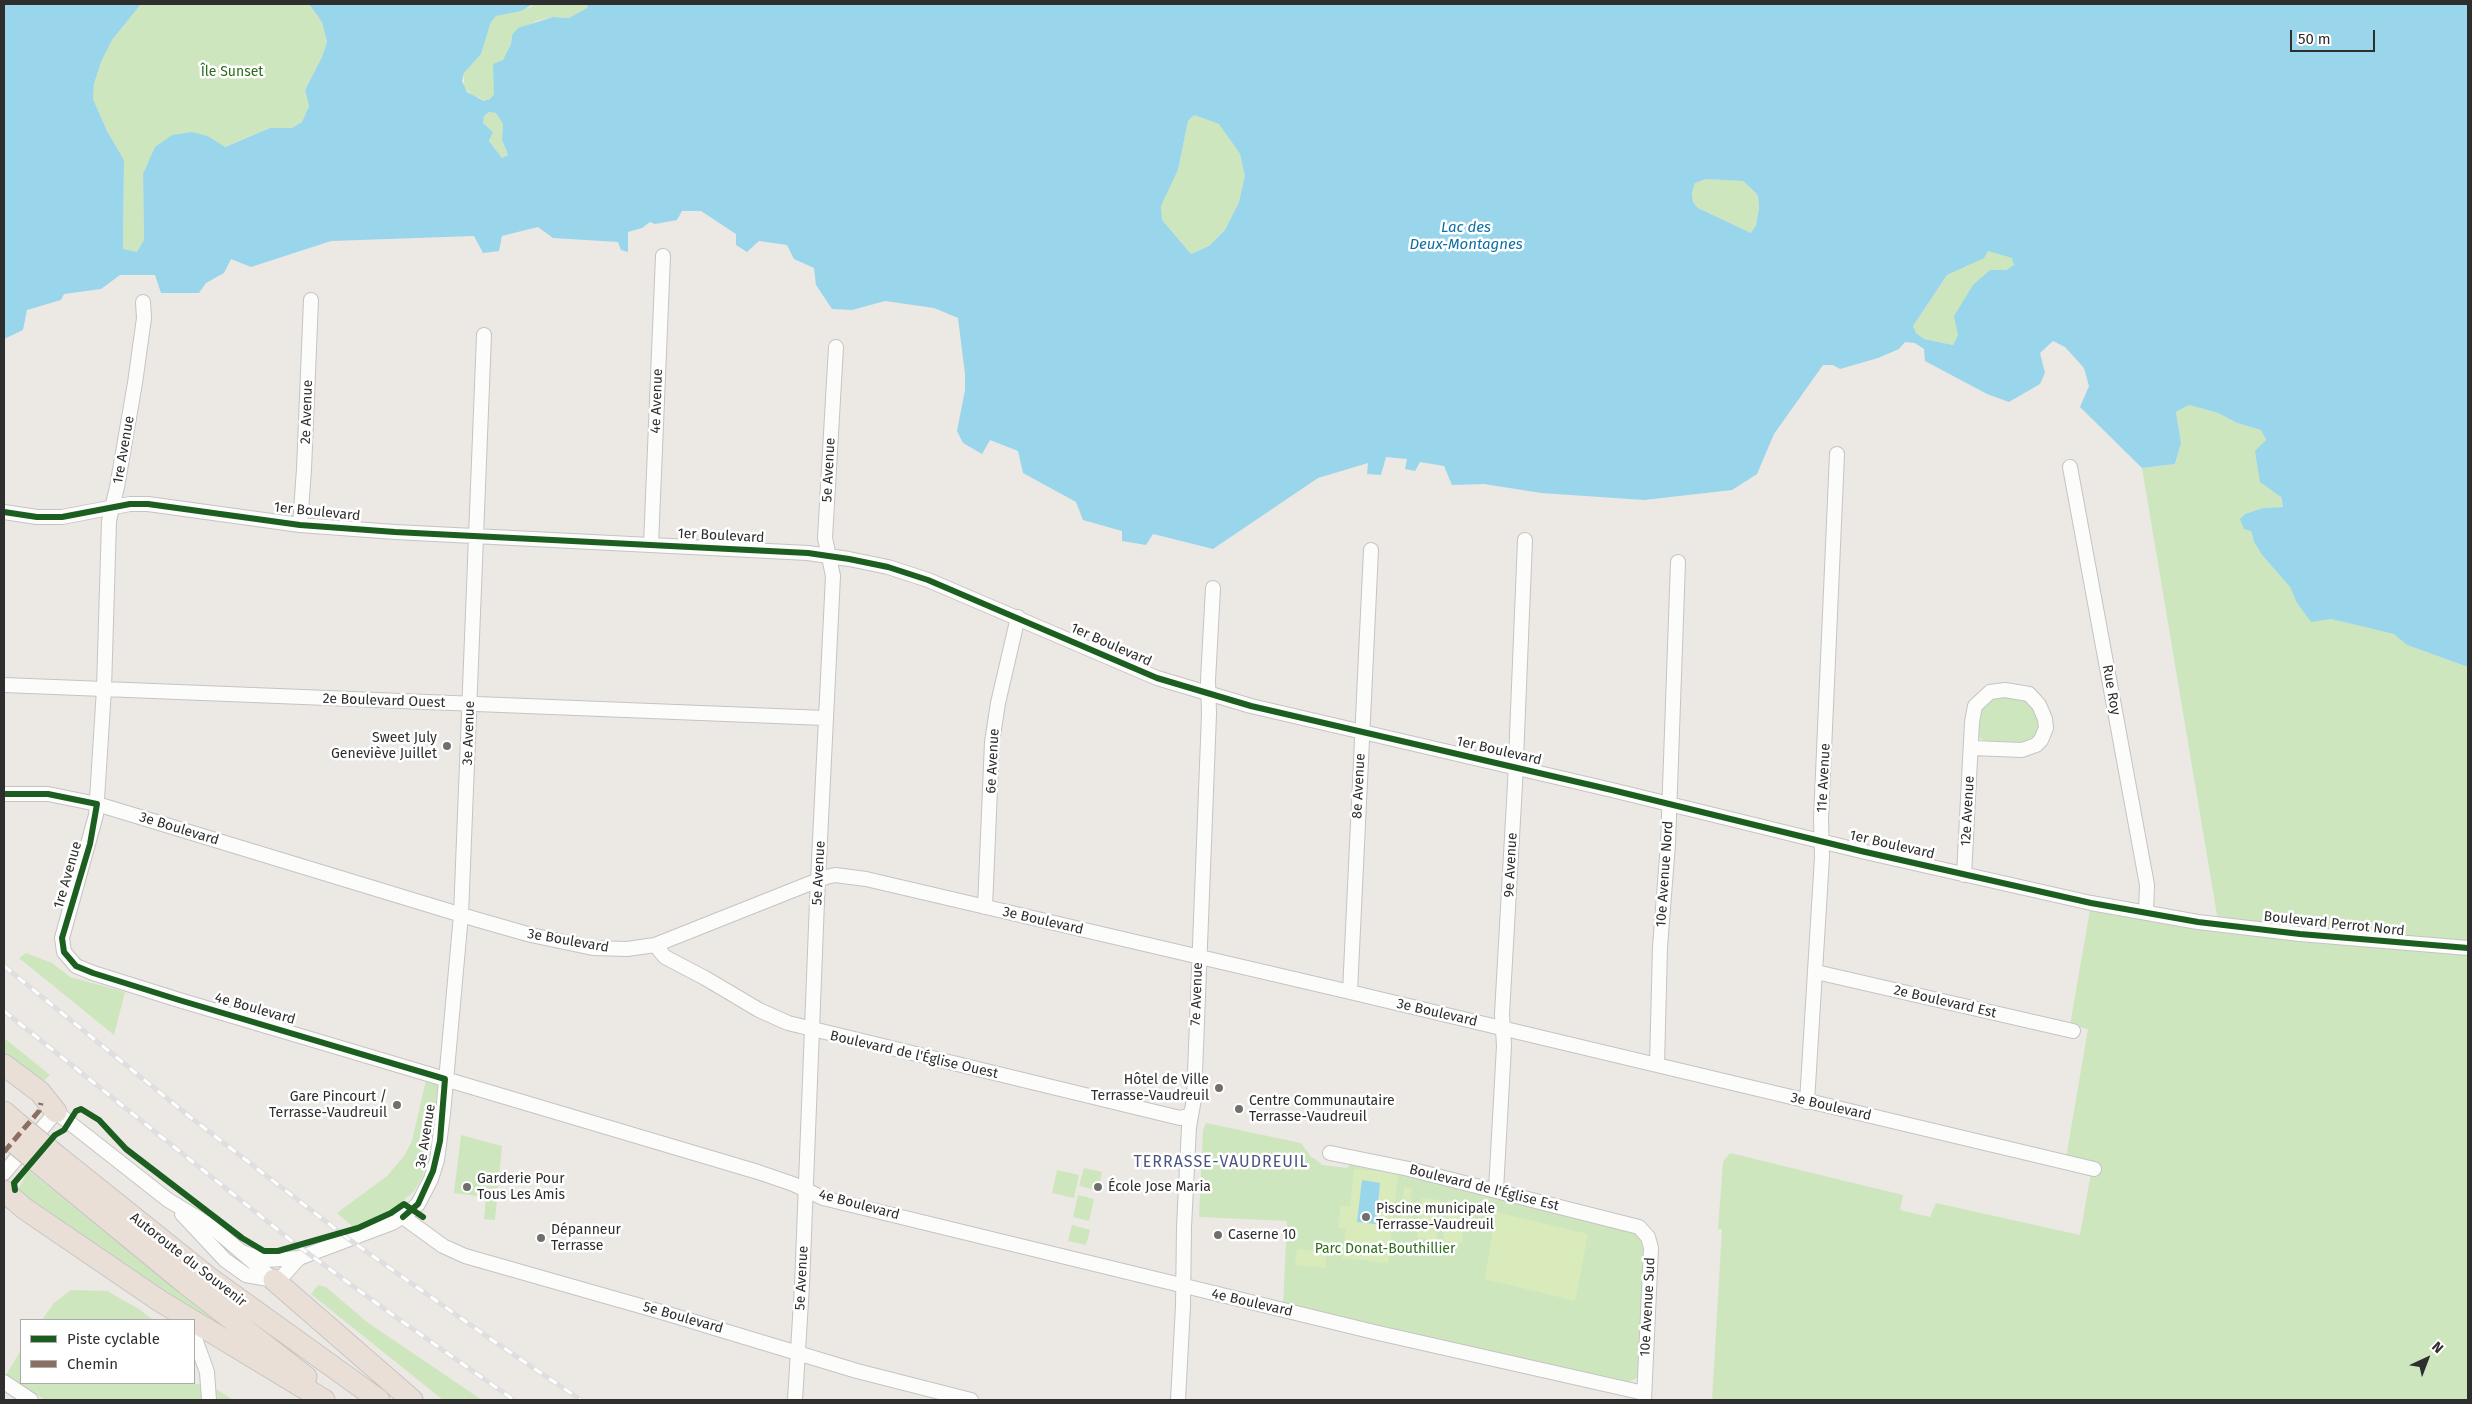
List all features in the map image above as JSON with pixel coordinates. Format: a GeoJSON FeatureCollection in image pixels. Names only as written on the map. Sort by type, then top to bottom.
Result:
{"type":"FeatureCollection","features":[{"type":"Feature","properties":{"kind":"highway"},"geometry":{"type":"LineString","coordinates":[[4,1065],[40,1092],[56,1112]]}},
{"type":"Feature","properties":{"kind":"highway","name":"Autoroute du Souvenir"},"geometry":{"type":"LineString","coordinates":[[8,1127],[52,1163],[185,1283],[338,1400]]}},
{"type":"Feature","properties":{"kind":"highway","name":"Autoroute du Souvenir"},"geometry":{"type":"LineString","coordinates":[[52,1163],[379,1400]]}},
{"type":"Feature","properties":{"kind":"highway"},"geometry":{"type":"LineString","coordinates":[[4,1191],[25,1209],[160,1301],[190,1319]]}},
{"type":"Feature","properties":{"kind":"highway"},"geometry":{"type":"LineString","coordinates":[[274,1280],[412,1400]]}},
{"type":"Feature","properties":{"kind":"highway"},"geometry":{"type":"LineString","coordinates":[[195,1322],[324,1400]]}},
{"type":"Feature","properties":{"kind":"street","name":"4e Avenue"},"geometry":{"type":"LineString","coordinates":[[651,545],[663,256]]}},
{"type":"Feature","properties":{"kind":"street","name":"2e Avenue"},"geometry":{"type":"LineString","coordinates":[[300,525],[311,300]]}},
{"type":"Feature","properties":{"kind":"street","name":"1re Avenue"},"geometry":{"type":"LineString","coordinates":[[64,952],[62,938],[90,842],[97,804],[104,689],[108,521],[135,383],[144,318],[143,302]]}},
{"type":"Feature","properties":{"kind":"street","name":"3e Avenue"},"geometry":{"type":"LineString","coordinates":[[242,1252],[266,1260],[299,1258],[343,1243],[403,1217],[418,1204],[433,1172],[440,1141],[461,915],[484,335]]}},
{"type":"Feature","properties":{"kind":"street","name":"5e Avenue"},"geometry":{"type":"LineString","coordinates":[[795,1400],[833,576],[825,538],[836,347]]}},
{"type":"Feature","properties":{"kind":"street","name":"11e Avenue"},"geometry":{"type":"LineString","coordinates":[[1807,1102],[1816,972],[1837,454]]}},
{"type":"Feature","properties":{"kind":"street","name":"Rue Roy"},"geometry":{"type":"LineString","coordinates":[[2070,467],[2147,885],[2146,914]]}},
{"type":"Feature","properties":{"kind":"street","name":"1er Boulevard"},"geometry":{"type":"LineString","coordinates":[[4,512],[49,518],[136,504],[167,505],[300,525],[475,537],[830,556],[908,572],[1018,617],[1157,678],[1209,695],[1964,875],[2146,914],[2198,922]]}},
{"type":"Feature","properties":{"kind":"street","name":"9e Avenue"},"geometry":{"type":"LineString","coordinates":[[1496,1190],[1504,1046],[1503,1029],[1525,540]]}},
{"type":"Feature","properties":{"kind":"street","name":"8e Avenue"},"geometry":{"type":"LineString","coordinates":[[1350,992],[1371,550]]}},
{"type":"Feature","properties":{"kind":"street","name":"10e Avenue Nord"},"geometry":{"type":"LineString","coordinates":[[1657,1065],[1660,947],[1669,804],[1678,562]]}},
{"type":"Feature","properties":{"kind":"street","name":"7e Avenue"},"geometry":{"type":"LineString","coordinates":[[1178,1400],[1184,1227],[1191,1115],[1214,588]]}},
{"type":"Feature","properties":{"kind":"street","name":"6e Avenue"},"geometry":{"type":"LineString","coordinates":[[985,907],[992,742],[998,703],[1018,617]]}},
{"type":"Feature","properties":{"kind":"street","name":"2e Boulevard Ouest"},"geometry":{"type":"LineString","coordinates":[[4,684],[825,718]]}},
{"type":"Feature","properties":{"kind":"street","name":"12e Avenue"},"geometry":{"type":"LineString","coordinates":[[1964,875],[1973,712],[1978,701],[1990,692],[2014,690],[2028,694],[2039,705],[2045,719],[2046,728],[2041,740],[2036,745],[2022,750],[1972,748]]}},
{"type":"Feature","properties":{"kind":"street","name":"3e Boulevard"},"geometry":{"type":"LineString","coordinates":[[4,794],[48,794],[97,804],[461,915],[531,935],[593,948],[627,950],[655,945],[818,880],[835,875],[866,880],[1350,992],[2094,1169]]}},
{"type":"Feature","properties":{"kind":"street","name":"Boulevard Perrot Nord"},"geometry":{"type":"LineString","coordinates":[[2198,922],[2352,940],[2468,948]]}},
{"type":"Feature","properties":{"kind":"street","name":"Boulevard de l'Église Ouest"},"geometry":{"type":"LineString","coordinates":[[655,945],[665,957],[759,1010],[788,1023],[1180,1118],[1191,1115]]}},
{"type":"Feature","properties":{"kind":"street","name":"4e Boulevard"},"geometry":{"type":"LineString","coordinates":[[64,952],[76,966],[93,973],[701,1155],[806,1190],[823,1198],[1644,1397]]}},
{"type":"Feature","properties":{"kind":"street","name":"2e Boulevard Est"},"geometry":{"type":"LineString","coordinates":[[1816,972],[2073,1032]]}},
{"type":"Feature","properties":{"kind":"street","name":"3e Avenue"},"geometry":{"type":"LineString","coordinates":[[56,1112],[168,1200],[211,1226],[274,1280]]}},
{"type":"Feature","properties":{"kind":"street"},"geometry":{"type":"LineString","coordinates":[[4,1173],[56,1112]]}},
{"type":"Feature","properties":{"kind":"street","name":"Boulevard de l'Église Est"},"geometry":{"type":"LineString","coordinates":[[1330,1153],[1496,1190],[1637,1226]]}},
{"type":"Feature","properties":{"kind":"street","name":"3e Avenue"},"geometry":{"type":"LineString","coordinates":[[168,1200],[237,1270],[253,1278],[274,1280],[281,1278],[299,1258]]}},
{"type":"Feature","properties":{"kind":"street","name":"5e Boulevard"},"geometry":{"type":"LineString","coordinates":[[403,1217],[443,1246],[465,1256],[857,1372],[971,1400]]}},
{"type":"Feature","properties":{"kind":"street","name":"10e Avenue Sud"},"geometry":{"type":"LineString","coordinates":[[1637,1226],[1648,1237],[1652,1248],[1644,1397]]}},
{"type":"Feature","properties":{"kind":"street"},"geometry":{"type":"LineString","coordinates":[[160,1301],[180,1319]]}},
{"type":"Feature","properties":{"kind":"street"},"geometry":{"type":"LineString","coordinates":[[195,1339],[207,1372],[209,1400]]}},
{"type":"Feature","properties":{"kind":"street"},"geometry":{"type":"LineString","coordinates":[[4,1382],[31,1400]]}},
{"type":"Feature","properties":{"kind":"green space","name":"Île Sunset"},"geometry":{"type":"Polygon","coordinates":[[[141,4],[309,4],[322,22],[327,42],[322,57],[305,90],[309,106],[302,122],[292,128],[270,128],[224,147],[208,136],[143,174],[144,241],[137,253],[123,249],[124,160],[107,131],[93,99],[94,84],[101,62],[112,40],[141,4]]]}},
{"type":"Feature","properties":{"kind":"green space"},"geometry":{"type":"Polygon","coordinates":[[[533,4],[588,4],[587,8],[569,18],[553,17],[536,21],[512,35],[511,44],[494,81],[494,94],[490,99],[484,101],[479,97],[474,97],[464,87],[464,73],[481,54],[491,22],[496,16],[531,7],[533,4]]]}},
{"type":"Feature","properties":{"kind":"green space"},"geometry":{"type":"Polygon","coordinates":[[[489,112],[496,113],[503,124],[502,140],[508,156],[502,158],[489,141],[493,132],[483,123],[484,116],[489,112]]]}},
{"type":"Feature","properties":{"kind":"green space"},"geometry":{"type":"Polygon","coordinates":[[[1194,115],[1219,124],[1240,154],[1246,176],[1239,202],[1225,230],[1209,246],[1191,254],[1162,220],[1161,206],[1178,170],[1188,121],[1194,115]]]}},
{"type":"Feature","properties":{"kind":"green space"},"geometry":{"type":"Polygon","coordinates":[[[1706,179],[1743,181],[1754,191],[1758,196],[1759,208],[1756,225],[1751,233],[1698,208],[1693,202],[1692,193],[1695,183],[1706,179]]]}},
{"type":"Feature","properties":{"kind":"green space"},"geometry":{"type":"Polygon","coordinates":[[[1988,251],[2013,258],[2014,265],[2006,270],[1990,270],[1957,324],[1958,335],[1953,345],[1924,339],[1916,333],[1913,326],[1947,275],[1988,251]]]}},
{"type":"Feature","properties":{"kind":"green space"},"geometry":{"type":"Polygon","coordinates":[[[2189,405],[2218,413],[2237,423],[2261,430],[2266,441],[2283,507],[2263,508],[2245,514],[2254,542],[2262,555],[2290,587],[2297,603],[2311,621],[2331,619],[2395,634],[2407,645],[2468,667],[2468,1400],[1712,1400],[1722,1229],[1718,1229],[1723,1162],[1730,1153],[1903,1195],[1900,1210],[1930,1217],[1936,1203],[2080,1235],[2091,1173],[2066,1158],[2088,1029],[2070,1025],[2090,910],[2220,933],[2142,468],[2175,464],[2181,443],[2176,412],[2189,405]]]}},
{"type":"Feature","properties":{"kind":"green space"},"geometry":{"type":"Polygon","coordinates":[[[2017,696],[2030,702],[2039,714],[2040,729],[2037,735],[2025,743],[1988,742],[1981,739],[1977,735],[1979,711],[1994,697],[2017,696]]]}},
{"type":"Feature","properties":{"kind":"green space"},"geometry":{"type":"Polygon","coordinates":[[[26,953],[52,963],[70,977],[125,992],[114,1035],[19,958],[26,953]]]}},
{"type":"Feature","properties":{"kind":"green space"},"geometry":{"type":"Polygon","coordinates":[[[4,1038],[50,1075],[42,1083],[4,1056],[4,1038]]]}},
{"type":"Feature","properties":{"kind":"green space"},"geometry":{"type":"Polygon","coordinates":[[[426,1080],[438,1083],[433,1130],[423,1176],[414,1191],[395,1208],[353,1227],[337,1213],[387,1176],[404,1156],[412,1141],[426,1080]]]}},
{"type":"Feature","properties":{"kind":"green space","name":"Parc Donat-Bouthillier"},"geometry":{"type":"Polygon","coordinates":[[[1206,1123],[1301,1143],[1312,1158],[1322,1165],[1347,1168],[1351,1164],[1403,1172],[1633,1230],[1645,1246],[1639,1373],[1637,1378],[1627,1383],[1283,1305],[1287,1221],[1199,1217],[1203,1130],[1206,1123]]]}},
{"type":"Feature","properties":{"kind":"green space"},"geometry":{"type":"Polygon","coordinates":[[[461,1135],[502,1146],[495,1220],[484,1219],[486,1197],[454,1193],[461,1135]]]}},
{"type":"Feature","properties":{"kind":"green space"},"geometry":{"type":"Polygon","coordinates":[[[1084,1168],[1102,1172],[1098,1191],[1079,1186],[1084,1168]]]}},
{"type":"Feature","properties":{"kind":"green space","name":"Piscine municipale Terrasse-Vaudreuil"},"geometry":{"type":"Polygon","coordinates":[[[1354,1169],[1398,1173],[1388,1263],[1342,1258],[1346,1229],[1338,1228],[1341,1206],[1350,1206],[1354,1169]]]}},
{"type":"Feature","properties":{"kind":"green space"},"geometry":{"type":"Polygon","coordinates":[[[28,1170],[240,1341],[238,1344],[17,1192],[28,1170]]]}},
{"type":"Feature","properties":{"kind":"green space"},"geometry":{"type":"Polygon","coordinates":[[[1057,1170],[1079,1175],[1074,1198],[1052,1193],[1057,1170]]]}},
{"type":"Feature","properties":{"kind":"green space"},"geometry":{"type":"Polygon","coordinates":[[[1404,1187],[1412,1188],[1409,1218],[1401,1218],[1404,1187]]]}},
{"type":"Feature","properties":{"kind":"green space"},"geometry":{"type":"Polygon","coordinates":[[[1078,1195],[1094,1199],[1089,1221],[1073,1217],[1078,1195]]]}},
{"type":"Feature","properties":{"kind":"green space"},"geometry":{"type":"Polygon","coordinates":[[[1422,1198],[1440,1200],[1436,1240],[1417,1238],[1422,1198]]]}},
{"type":"Feature","properties":{"kind":"green space"},"geometry":{"type":"Polygon","coordinates":[[[1448,1200],[1466,1202],[1462,1243],[1443,1241],[1448,1200]]]}},
{"type":"Feature","properties":{"kind":"green space"},"geometry":{"type":"Polygon","coordinates":[[[1496,1212],[1588,1234],[1575,1301],[1485,1279],[1496,1212]]]}},
{"type":"Feature","properties":{"kind":"green space"},"geometry":{"type":"Polygon","coordinates":[[[1072,1225],[1090,1230],[1086,1245],[1068,1241],[1072,1225]]]}},
{"type":"Feature","properties":{"kind":"green space"},"geometry":{"type":"Polygon","coordinates":[[[1297,1249],[1327,1252],[1325,1268],[1295,1265],[1297,1249]]]}},
{"type":"Feature","properties":{"kind":"green space"},"geometry":{"type":"Polygon","coordinates":[[[318,1285],[326,1287],[367,1322],[482,1400],[443,1400],[311,1294],[318,1285]]]}},
{"type":"Feature","properties":{"kind":"green space"},"geometry":{"type":"Polygon","coordinates":[[[71,1290],[107,1291],[139,1309],[152,1319],[43,1319],[54,1303],[71,1290]]]}},
{"type":"Feature","properties":{"kind":"green space"},"geometry":{"type":"Polygon","coordinates":[[[20,1352],[20,1384],[6,1375],[20,1352]]]}},
{"type":"Feature","properties":{"kind":"green space"},"geometry":{"type":"Polygon","coordinates":[[[20,1384],[195,1384],[213,1387],[233,1400],[45,1400],[20,1384]]]}},
{"type":"Feature","properties":{"kind":"water","name":"Lac des Deux-Montagnes"},"geometry":{"type":"Polygon","coordinates":[[[4,4],[141,4],[112,40],[101,62],[94,84],[93,99],[107,131],[124,160],[123,249],[137,252],[144,240],[143,174],[155,147],[172,135],[192,132],[208,136],[225,147],[270,128],[292,128],[302,122],[309,106],[305,90],[322,57],[327,42],[322,22],[309,4],[533,4],[521,11],[496,16],[491,22],[481,54],[464,73],[462,81],[467,92],[484,101],[490,99],[494,94],[493,64],[503,60],[511,44],[512,35],[518,28],[553,17],[569,18],[587,8],[588,4],[2468,4],[2468,667],[2407,645],[2394,634],[2331,619],[2311,622],[2297,603],[2290,587],[2262,555],[2254,542],[2251,531],[2244,529],[2240,519],[2245,514],[2263,508],[2283,507],[2281,497],[2260,482],[2255,451],[2266,440],[2261,430],[2237,423],[2218,413],[2189,405],[2176,412],[2181,443],[2175,464],[2142,468],[2080,407],[2089,386],[2084,368],[2065,347],[2053,341],[2040,353],[2045,373],[2040,384],[2009,402],[1987,394],[1925,361],[1924,349],[1915,343],[1905,342],[1899,349],[1878,358],[1840,369],[1833,365],[1823,365],[1774,434],[1757,474],[1732,490],[1644,500],[1541,493],[1484,484],[1452,485],[1444,466],[1420,462],[1415,471],[1405,469],[1407,459],[1386,457],[1381,475],[1367,474],[1368,463],[1318,478],[1213,549],[1153,534],[1146,545],[1122,541],[1122,531],[1083,520],[1076,502],[1023,473],[1018,451],[990,440],[982,454],[963,443],[957,431],[965,390],[965,374],[958,318],[934,308],[885,301],[852,310],[832,309],[816,285],[814,268],[794,259],[787,245],[759,241],[747,252],[736,245],[736,234],[701,211],[682,211],[677,220],[655,224],[650,222],[642,228],[628,232],[628,252],[621,250],[618,242],[553,238],[538,227],[502,236],[499,251],[483,253],[474,236],[331,241],[251,267],[231,259],[224,273],[206,283],[199,293],[161,293],[155,275],[120,275],[101,289],[64,294],[61,300],[27,310],[23,330],[4,339],[4,4]],[[489,112],[484,116],[483,123],[493,132],[489,141],[502,158],[508,155],[502,140],[503,124],[496,113],[489,112]],[[1194,115],[1188,121],[1178,170],[1161,206],[1162,220],[1191,254],[1209,246],[1225,230],[1239,202],[1245,176],[1240,154],[1219,124],[1194,115]],[[1706,179],[1695,183],[1692,193],[1693,202],[1698,208],[1751,233],[1756,225],[1759,208],[1758,196],[1743,181],[1706,179]],[[1988,251],[1984,258],[1947,275],[1913,326],[1916,333],[1924,339],[1953,345],[1958,335],[1954,316],[1973,285],[1990,270],[2006,270],[2014,265],[2012,258],[1988,251]]]}},
{"type":"Feature","properties":{"kind":"water"},"geometry":{"type":"Polygon","coordinates":[[[1362,1180],[1380,1183],[1376,1224],[1357,1222],[1362,1180]]]}},
{"type":"Feature","properties":{"kind":"railway"},"geometry":{"type":"LineString","coordinates":[[4,966],[190,1117],[350,1240],[581,1400]]}},
{"type":"Feature","properties":{"kind":"railway"},"geometry":{"type":"LineString","coordinates":[[4,1011],[298,1246],[514,1400]]}},
{"type":"Feature","properties":{"kind":"marked path"},"geometry":{"type":"LineString","coordinates":[[4,1152],[39,1111],[41,1103]]}},
{"type":"Feature","properties":{"kind":"cycle path"},"geometry":{"type":"LineString","coordinates":[[4,512],[37,517],[62,517],[130,504],[148,504],[300,525],[395,532],[808,553],[849,559],[888,567],[928,580],[1157,678],[1251,706],[1612,790],[1861,851],[2091,903],[2198,922],[2300,934],[2468,948]]}},
{"type":"Feature","properties":{"kind":"cycle path"},"geometry":{"type":"LineString","coordinates":[[4,794],[48,794],[97,804],[90,844],[62,938],[64,952],[76,966],[179,1000],[445,1079],[440,1141],[433,1171],[418,1204],[403,1217]]}},
{"type":"Feature","properties":{"kind":"cycle path"},"geometry":{"type":"LineString","coordinates":[[15,1190],[14,1183],[55,1135],[64,1130],[76,1111],[81,1109],[99,1120],[126,1149],[242,1238],[264,1251],[278,1251],[358,1228],[391,1213],[404,1204],[423,1217]]}},
{"type":"Feature","properties":{"kind":"place","name":"Sweet July Geneviève Juillet"},"geometry":{"type":"Point","coordinates":[447,746]}},
{"type":"Feature","properties":{"kind":"place","name":"Hôtel de Ville Terrasse-Vaudreuil"},"geometry":{"type":"Point","coordinates":[1219,1088]}},
{"type":"Feature","properties":{"kind":"place","name":"Gare Pincourt / Terrasse-Vaudreuil"},"geometry":{"type":"Point","coordinates":[397,1105]}},
{"type":"Feature","properties":{"kind":"place","name":"Centre Communautaire Terrasse-Vaudreuil"},"geometry":{"type":"Point","coordinates":[1239,1109]}},
{"type":"Feature","properties":{"kind":"place","name":"Garderie Pour Tous Les Amis"},"geometry":{"type":"Point","coordinates":[467,1187]}},
{"type":"Feature","properties":{"kind":"place","name":"École Jose Maria"},"geometry":{"type":"Point","coordinates":[1098,1187]}},
{"type":"Feature","properties":{"kind":"place","name":"Piscine municipale Terrasse-Vaudreuil"},"geometry":{"type":"Point","coordinates":[1366,1217]}},
{"type":"Feature","properties":{"kind":"place","name":"Caserne 10"},"geometry":{"type":"Point","coordinates":[1218,1235]}},
{"type":"Feature","properties":{"kind":"place","name":"Dépanneur Terrasse"},"geometry":{"type":"Point","coordinates":[541,1238]}},
{"type":"Feature","properties":{"kind":"district","name":"TERRASSE-VAUDREUIL"},"geometry":{"type":"Point","coordinates":[1221,1163]}}]}
